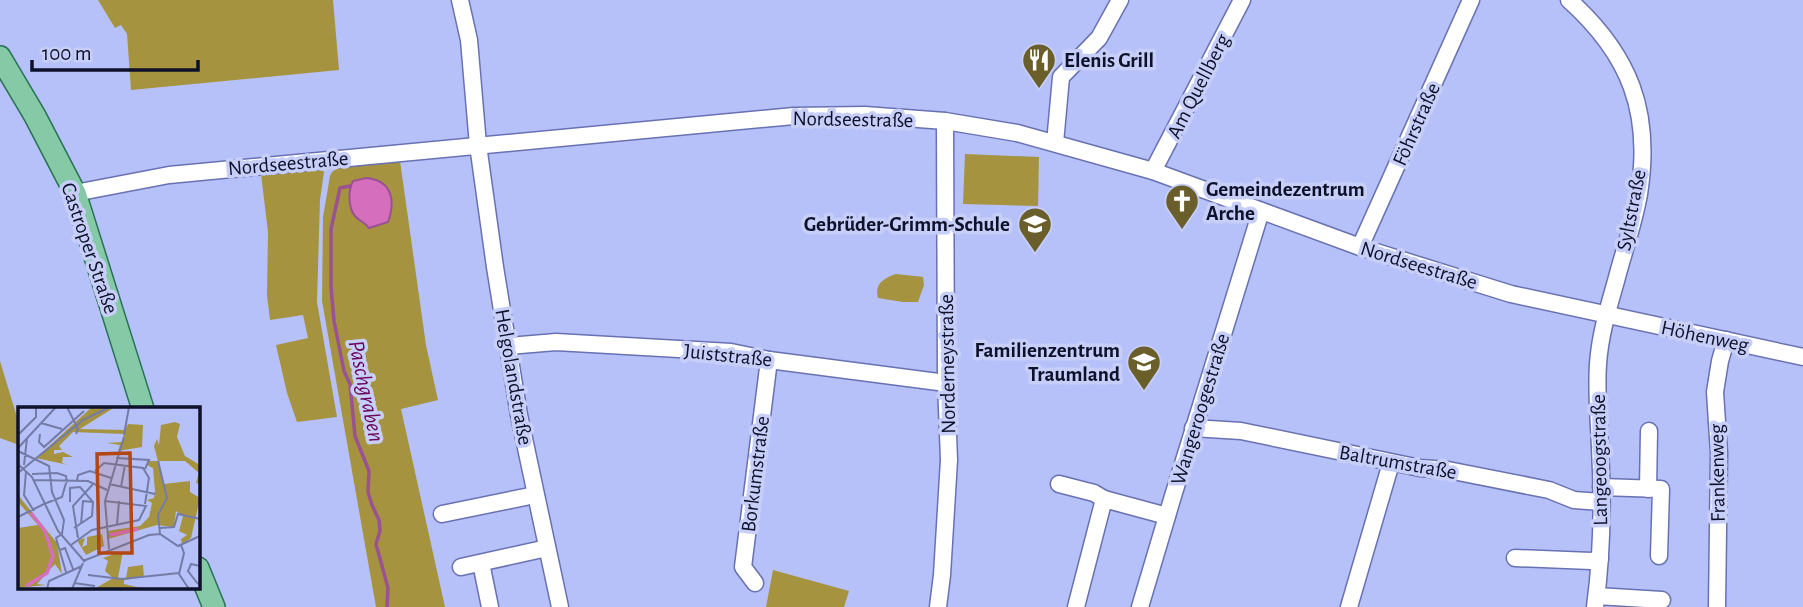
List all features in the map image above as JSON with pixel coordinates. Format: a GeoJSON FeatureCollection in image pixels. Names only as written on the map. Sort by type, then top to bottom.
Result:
{"type":"FeatureCollection","features":[{"type":"Feature","properties":{"kind":"main road","name":"Castroper Straße"},"geometry":{"type":"LineString","coordinates":[[0,57],[35,116],[75,193],[142,407]]}},
{"type":"Feature","properties":{"kind":"main road"},"geometry":{"type":"LineString","coordinates":[[200,573],[214,607]]}},
{"type":"Feature","properties":{"kind":"street","name":"Helgolandstraße"},"geometry":{"type":"LineString","coordinates":[[460,0],[469,40],[478,145],[519,415],[560,607]]}},
{"type":"Feature","properties":{"kind":"street"},"geometry":{"type":"LineString","coordinates":[[1055,143],[1061,77],[1099,38],[1119,0]]}},
{"type":"Feature","properties":{"kind":"street","name":"Am Quellberg"},"geometry":{"type":"LineString","coordinates":[[1153,171],[1242,0]]}},
{"type":"Feature","properties":{"kind":"street","name":"Föhrstraße"},"geometry":{"type":"LineString","coordinates":[[1360,247],[1471,0]]}},
{"type":"Feature","properties":{"kind":"street","name":"Syltstraße"},"geometry":{"type":"LineString","coordinates":[[1569,0],[1600,31],[1627,73],[1641,127],[1642,168],[1639,194],[1606,314]]}},
{"type":"Feature","properties":{"kind":"street","name":"Nordseestraße"},"geometry":{"type":"LineString","coordinates":[[75,193],[169,175],[794,116],[856,114],[945,121],[1017,133],[1153,171],[1360,247],[1511,294],[1606,314]]}},
{"type":"Feature","properties":{"kind":"street","name":"Norderneystraße"},"geometry":{"type":"LineString","coordinates":[[938,607],[943,575],[949,460],[945,121]]}},
{"type":"Feature","properties":{"kind":"street","name":"Wangeroogestraße"},"geometry":{"type":"LineString","coordinates":[[1140,607],[1261,211]]}},
{"type":"Feature","properties":{"kind":"street","name":"Höhenweg"},"geometry":{"type":"LineString","coordinates":[[1606,314],[1803,357]]}},
{"type":"Feature","properties":{"kind":"street","name":"Langeoogstraße"},"geometry":{"type":"LineString","coordinates":[[1596,601],[1601,494],[1597,378],[1606,314]]}},
{"type":"Feature","properties":{"kind":"street","name":"Frankenweg"},"geometry":{"type":"LineString","coordinates":[[1717,607],[1719,453],[1714,392],[1726,340]]}},
{"type":"Feature","properties":{"kind":"street","name":"Juiststraße"},"geometry":{"type":"LineString","coordinates":[[508,346],[556,342],[731,352],[769,360],[946,383]]}},
{"type":"Feature","properties":{"kind":"street","name":"Borkumstraße"},"geometry":{"type":"LineString","coordinates":[[755,583],[743,567],[769,360]]}},
{"type":"Feature","properties":{"kind":"street","name":"Baltrumstraße"},"geometry":{"type":"LineString","coordinates":[[1193,428],[1241,431],[1391,463],[1448,470],[1549,490],[1574,499],[1648,489]]}},
{"type":"Feature","properties":{"kind":"street"},"geometry":{"type":"LineString","coordinates":[[1649,431],[1648,489],[1661,489],[1659,556]]}},
{"type":"Feature","properties":{"kind":"street"},"geometry":{"type":"LineString","coordinates":[[1349,607],[1391,463]]}},
{"type":"Feature","properties":{"kind":"street"},"geometry":{"type":"LineString","coordinates":[[1059,484],[1167,516]]}},
{"type":"Feature","properties":{"kind":"street"},"geometry":{"type":"LineString","coordinates":[[442,514],[535,495]]}},
{"type":"Feature","properties":{"kind":"street"},"geometry":{"type":"LineString","coordinates":[[1076,607],[1104,499]]}},
{"type":"Feature","properties":{"kind":"street"},"geometry":{"type":"LineString","coordinates":[[461,567],[547,548]]}},
{"type":"Feature","properties":{"kind":"street"},"geometry":{"type":"LineString","coordinates":[[1514,558],[1591,561],[1600,559]]}},
{"type":"Feature","properties":{"kind":"street"},"geometry":{"type":"LineString","coordinates":[[481,563],[490,607]]}},
{"type":"Feature","properties":{"kind":"street"},"geometry":{"type":"LineString","coordinates":[[1596,601],[1662,600]]}},
{"type":"Feature","properties":{"kind":"shaded area"},"geometry":{"type":"Polygon","coordinates":[[[98,0],[333,0],[339,70],[131,90],[127,34],[121,25],[115,28],[98,0]]]}},
{"type":"Feature","properties":{"kind":"shaded area"},"geometry":{"type":"Polygon","coordinates":[[[965,154],[1039,157],[1038,206],[963,204],[965,154]]]}},
{"type":"Feature","properties":{"kind":"shaded area"},"geometry":{"type":"Polygon","coordinates":[[[400,161],[426,345],[438,400],[401,409],[445,607],[376,607],[322,301],[323,217],[332,172],[340,166],[400,161]]]}},
{"type":"Feature","properties":{"kind":"shaded area"},"geometry":{"type":"Polygon","coordinates":[[[322,168],[324,172],[320,200],[317,302],[337,417],[297,422],[276,345],[308,338],[303,315],[270,320],[267,295],[268,232],[261,174],[322,168]]]}},
{"type":"Feature","properties":{"kind":"shaded area"},"geometry":{"type":"Polygon","coordinates":[[[366,178],[386,187],[390,193],[392,207],[388,222],[369,228],[353,213],[350,199],[353,181],[366,178]]]}},
{"type":"Feature","properties":{"kind":"shaded area"},"geometry":{"type":"Polygon","coordinates":[[[896,274],[923,277],[924,285],[918,302],[878,298],[877,289],[881,282],[896,274]]]}},
{"type":"Feature","properties":{"kind":"shaded area"},"geometry":{"type":"Polygon","coordinates":[[[0,361],[18,421],[18,445],[0,438],[0,361]]]}},
{"type":"Feature","properties":{"kind":"shaded area"},"geometry":{"type":"Polygon","coordinates":[[[773,570],[849,591],[844,607],[766,607],[773,570]]]}},
{"type":"Feature","properties":{"kind":"waterway","name":"Paschgraben"},"geometry":{"type":"LineString","coordinates":[[350,186],[340,188],[331,229],[334,321],[344,371],[350,384],[355,436],[369,471],[368,492],[379,520],[380,531],[376,544],[388,588],[387,607]]}},
{"type":"Feature","properties":{"kind":"place","name":"Elenis Grill"},"geometry":{"type":"Point","coordinates":[1039,90]}},
{"type":"Feature","properties":{"kind":"place","name":"Gemeindezentrum Arche"},"geometry":{"type":"Point","coordinates":[1182,231]}},
{"type":"Feature","properties":{"kind":"place","name":"Gebrüder-Grimm-Schule"},"geometry":{"type":"Point","coordinates":[1035,254]}},
{"type":"Feature","properties":{"kind":"place","name":"Familienzentrum Traumland"},"geometry":{"type":"Point","coordinates":[1144,392]}}]}
